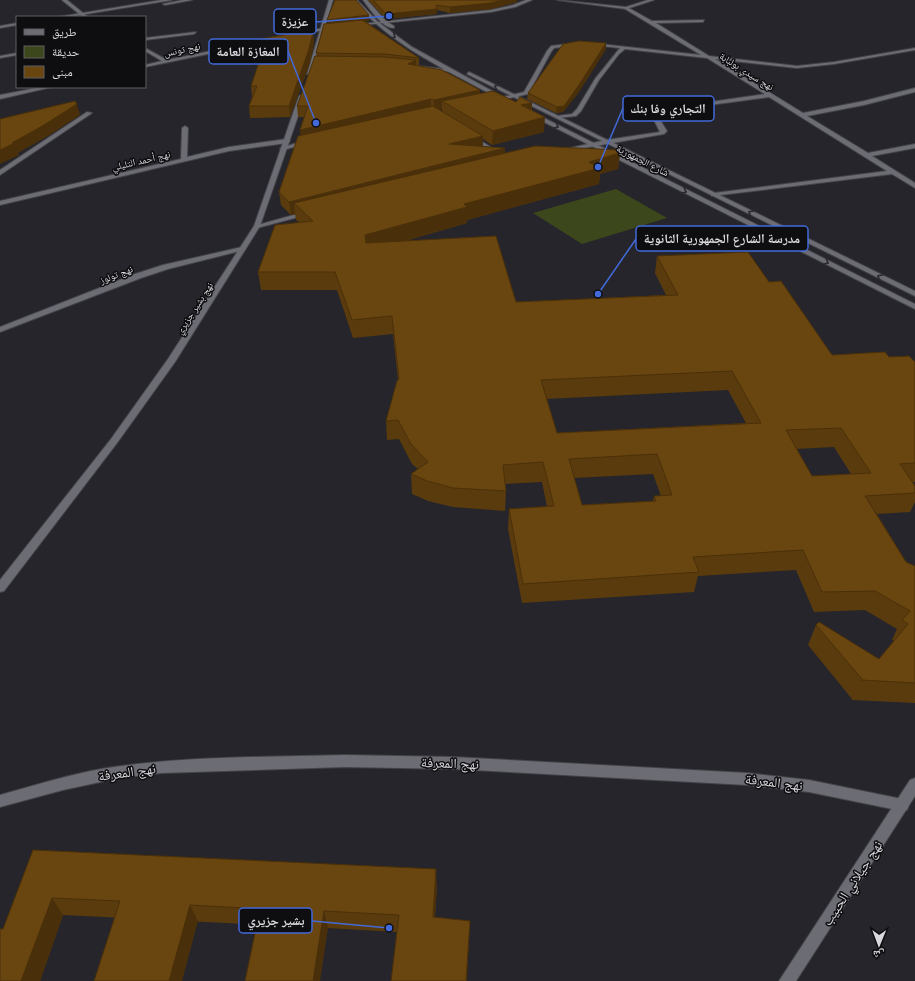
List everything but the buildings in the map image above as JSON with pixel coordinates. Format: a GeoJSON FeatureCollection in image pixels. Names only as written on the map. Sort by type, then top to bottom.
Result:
{"type":"FeatureCollection","features":[{"type":"Feature","properties":{"kind":"street"},"geometry":{"type":"LineString","coordinates":[[64,0],[83,16],[190,0]]}},
{"type":"Feature","properties":{"kind":"street"},"geometry":{"type":"LineString","coordinates":[[83,16],[170,0]]}},
{"type":"Feature","properties":{"kind":"street","name":"نهج بشير جزيري"},"geometry":{"type":"LineString","coordinates":[[0,588],[141,404],[172,360],[257,226],[304,88],[316,63],[321,29],[331,0]]}},
{"type":"Feature","properties":{"kind":"street"},"geometry":{"type":"LineString","coordinates":[[354,0],[376,23],[410,48],[508,101]]}},
{"type":"Feature","properties":{"kind":"street","name":"شارع الجمهورية"},"geometry":{"type":"LineString","coordinates":[[365,0],[384,22],[415,44],[478,78],[915,294]]}},
{"type":"Feature","properties":{"kind":"street"},"geometry":{"type":"LineString","coordinates":[[352,25],[490,11],[514,6],[530,0]]}},
{"type":"Feature","properties":{"kind":"street","name":"نهج سيدي بولبابة"},"geometry":{"type":"LineString","coordinates":[[559,0],[626,8],[867,155],[915,186]]}},
{"type":"Feature","properties":{"kind":"street"},"geometry":{"type":"LineString","coordinates":[[626,8],[652,0]]}},
{"type":"Feature","properties":{"kind":"street"},"geometry":{"type":"LineString","coordinates":[[651,22],[703,21]]}},
{"type":"Feature","properties":{"kind":"street"},"geometry":{"type":"LineString","coordinates":[[0,27],[16,24]]}},
{"type":"Feature","properties":{"kind":"street"},"geometry":{"type":"LineString","coordinates":[[0,30],[16,27]]}},
{"type":"Feature","properties":{"kind":"street"},"geometry":{"type":"LineString","coordinates":[[290,35],[337,27]]}},
{"type":"Feature","properties":{"kind":"street"},"geometry":{"type":"LineString","coordinates":[[146,39],[194,34]]}},
{"type":"Feature","properties":{"kind":"street","name":"نهج تونس"},"geometry":{"type":"LineString","coordinates":[[146,66],[283,37]]}},
{"type":"Feature","properties":{"kind":"street"},"geometry":{"type":"LineString","coordinates":[[487,101],[528,91],[549,51],[553,47],[585,44],[802,66],[834,64],[857,58],[915,49]]}},
{"type":"Feature","properties":{"kind":"street"},"geometry":{"type":"LineString","coordinates":[[559,117],[574,115],[579,110],[597,80],[617,53],[623,48]]}},
{"type":"Feature","properties":{"kind":"street"},"geometry":{"type":"LineString","coordinates":[[146,50],[167,62]]}},
{"type":"Feature","properties":{"kind":"street"},"geometry":{"type":"LineString","coordinates":[[908,50],[915,53]]}},
{"type":"Feature","properties":{"kind":"street"},"geometry":{"type":"LineString","coordinates":[[0,57],[16,54]]}},
{"type":"Feature","properties":{"kind":"street"},"geometry":{"type":"LineString","coordinates":[[410,66],[452,71]]}},
{"type":"Feature","properties":{"kind":"street"},"geometry":{"type":"LineString","coordinates":[[0,97],[44,88]]}},
{"type":"Feature","properties":{"kind":"street"},"geometry":{"type":"LineString","coordinates":[[802,115],[915,90]]}},
{"type":"Feature","properties":{"kind":"street"},"geometry":{"type":"LineString","coordinates":[[556,152],[592,144],[664,132],[657,120],[657,116],[663,110],[769,95]]}},
{"type":"Feature","properties":{"kind":"street","name":"شارع الجمهورية"},"geometry":{"type":"LineString","coordinates":[[529,112],[915,307]]}},
{"type":"Feature","properties":{"kind":"street"},"geometry":{"type":"LineString","coordinates":[[0,173],[89,113]]}},
{"type":"Feature","properties":{"kind":"street"},"geometry":{"type":"LineString","coordinates":[[184,160],[185,128]]}},
{"type":"Feature","properties":{"kind":"street"},"geometry":{"type":"LineString","coordinates":[[466,133],[506,158]]}},
{"type":"Feature","properties":{"kind":"street","name":"نهج أحمد التليلي"},"geometry":{"type":"LineString","coordinates":[[0,203],[229,149],[285,145],[313,141]]}},
{"type":"Feature","properties":{"kind":"street"},"geometry":{"type":"LineString","coordinates":[[867,155],[915,146]]}},
{"type":"Feature","properties":{"kind":"street"},"geometry":{"type":"LineString","coordinates":[[714,195],[893,172]]}},
{"type":"Feature","properties":{"kind":"street"},"geometry":{"type":"LineString","coordinates":[[257,226],[318,210]]}},
{"type":"Feature","properties":{"kind":"street","name":"نهج تولوز"},"geometry":{"type":"LineString","coordinates":[[0,330],[138,276],[166,267],[242,249]]}},
{"type":"Feature","properties":{"kind":"street","name":"نهج المعرفة"},"geometry":{"type":"LineString","coordinates":[[0,801],[63,784],[119,772],[162,767],[346,761],[470,763],[621,770],[747,779],[808,786],[902,805]]}},
{"type":"Feature","properties":{"kind":"street","name":"نهج جيلاني الحبيب"},"geometry":{"type":"LineString","coordinates":[[787,981],[915,784]]}},
{"type":"Feature","properties":{"kind":"green space"},"geometry":{"type":"Polygon","coordinates":[[[616,189],[667,218],[582,244],[533,213],[616,189]]]}},
{"type":"Feature","properties":{"kind":"place","name":"عزيزة"},"geometry":{"type":"Point","coordinates":[389,16]}},
{"type":"Feature","properties":{"kind":"place","name":"المغازة العامة"},"geometry":{"type":"Point","coordinates":[316,123]}},
{"type":"Feature","properties":{"kind":"place","name":"التجاري وفا بنك"},"geometry":{"type":"Point","coordinates":[598,167]}},
{"type":"Feature","properties":{"kind":"place","name":"مدرسة الشارع الجمهورية الثانوية"},"geometry":{"type":"Point","coordinates":[598,294]}},
{"type":"Feature","properties":{"kind":"place","name":"بشير جزيري"},"geometry":{"type":"Point","coordinates":[389,928]}}]}
